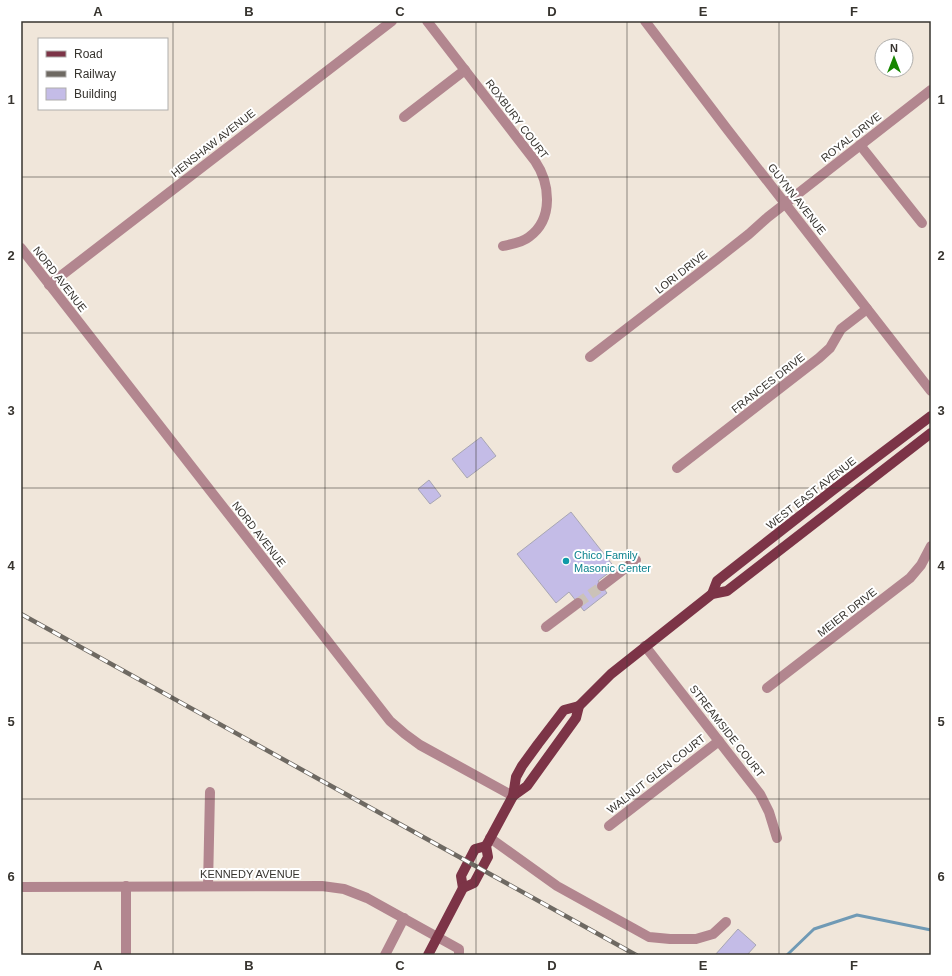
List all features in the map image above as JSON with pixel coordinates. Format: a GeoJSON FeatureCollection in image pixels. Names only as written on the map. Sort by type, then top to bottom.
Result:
{"type":"FeatureCollection","features":[{"type":"Feature","properties":{"kind":"main road","name":"WEST EAST AVENUE"},"geometry":{"type":"LineString","coordinates":[[712,594],[717,581],[833,490],[931,416]]}},
{"type":"Feature","properties":{"kind":"main road","name":"WEST EAST AVENUE"},"geometry":{"type":"LineString","coordinates":[[463,888],[474,883],[488,857],[488,842],[513,796],[516,777],[538,744],[564,710],[579,706],[611,674],[712,594],[727,591],[931,433]]}},
{"type":"Feature","properties":{"kind":"main road","name":"WEST EAST AVENUE"},"geometry":{"type":"LineString","coordinates":[[513,796],[527,786],[576,718],[579,706]]}},
{"type":"Feature","properties":{"kind":"main road","name":"WEST EAST AVENUE"},"geometry":{"type":"LineString","coordinates":[[428,955],[463,888],[461,876],[475,849],[488,842]]}},
{"type":"Feature","properties":{"kind":"street","name":"HENSHAW AVENUE"},"geometry":{"type":"LineString","coordinates":[[49,285],[392,21]]}},
{"type":"Feature","properties":{"kind":"street","name":"ROXBURY COURT"},"geometry":{"type":"LineString","coordinates":[[427,21],[535,160],[546,185],[547,200],[544,215],[535,231],[524,240],[503,246]]}},
{"type":"Feature","properties":{"kind":"street","name":"GUYNN AVENUE"},"geometry":{"type":"LineString","coordinates":[[645,21],[931,391]]}},
{"type":"Feature","properties":{"kind":"street"},"geometry":{"type":"LineString","coordinates":[[404,117],[464,70]]}},
{"type":"Feature","properties":{"kind":"street","name":"ROYAL DRIVE"},"geometry":{"type":"LineString","coordinates":[[785,203],[931,90]]}},
{"type":"Feature","properties":{"kind":"street"},"geometry":{"type":"LineString","coordinates":[[860,145],[922,223]]}},
{"type":"Feature","properties":{"kind":"street","name":"LORI DRIVE"},"geometry":{"type":"LineString","coordinates":[[590,357],[716,260],[785,203]]}},
{"type":"Feature","properties":{"kind":"street","name":"NORD AVENUE"},"geometry":{"type":"LineString","coordinates":[[21,248],[390,722],[420,745],[513,796]]}},
{"type":"Feature","properties":{"kind":"street","name":"FRANCES DRIVE"},"geometry":{"type":"LineString","coordinates":[[677,468],[819,358],[830,348],[841,329],[867,309]]}},
{"type":"Feature","properties":{"kind":"street","name":"MEIER DRIVE"},"geometry":{"type":"LineString","coordinates":[[767,688],[910,578],[921,565],[931,546]]}},
{"type":"Feature","properties":{"kind":"street"},"geometry":{"type":"LineString","coordinates":[[602,586],[636,560]]}},
{"type":"Feature","properties":{"kind":"street"},"geometry":{"type":"LineString","coordinates":[[546,627],[578,603]]}},
{"type":"Feature","properties":{"kind":"street","name":"STREAMSIDE COURT"},"geometry":{"type":"LineString","coordinates":[[645,646],[753,784],[764,802],[777,838]]}},
{"type":"Feature","properties":{"kind":"street","name":"WALNUT GLEN COURT"},"geometry":{"type":"LineString","coordinates":[[609,826],[718,741]]}},
{"type":"Feature","properties":{"kind":"street"},"geometry":{"type":"LineString","coordinates":[[208,886],[210,792]]}},
{"type":"Feature","properties":{"kind":"street"},"geometry":{"type":"LineString","coordinates":[[488,842],[557,886],[649,937],[670,940],[696,939],[713,934],[726,922]]}},
{"type":"Feature","properties":{"kind":"street","name":"KENNEDY AVENUE"},"geometry":{"type":"LineString","coordinates":[[21,886],[322,886],[344,889],[367,898],[438,936],[459,949],[459,955]]}},
{"type":"Feature","properties":{"kind":"street"},"geometry":{"type":"LineString","coordinates":[[126,886],[126,955]]}},
{"type":"Feature","properties":{"kind":"street"},"geometry":{"type":"LineString","coordinates":[[385,955],[404,918]]}},
{"type":"Feature","properties":{"kind":"building"},"geometry":{"type":"Polygon","coordinates":[[[481,437],[496,456],[467,478],[452,459],[481,437]]]}},
{"type":"Feature","properties":{"kind":"building"},"geometry":{"type":"Polygon","coordinates":[[[429,480],[441,496],[430,504],[418,489],[429,480]]]}},
{"type":"Feature","properties":{"kind":"building","name":"Chico Family Masonic Center"},"geometry":{"type":"Polygon","coordinates":[[[571,512],[615,568],[598,581],[607,593],[584,611],[569,592],[556,603],[517,554],[571,512]]]}},
{"type":"Feature","properties":{"kind":"building"},"geometry":{"type":"Polygon","coordinates":[[[738,929],[756,945],[747,955],[715,955],[738,929]]]}},
{"type":"Feature","properties":{"kind":"waterway"},"geometry":{"type":"LineString","coordinates":[[787,955],[814,929],[857,915],[931,930]]}},
{"type":"Feature","properties":{"kind":"tunnel"},"geometry":{"type":"LineString","coordinates":[[578,603],[602,586]]}},
{"type":"Feature","properties":{"kind":"railway"},"geometry":{"type":"LineString","coordinates":[[21,614],[636,955]]}},
{"type":"Feature","properties":{"kind":"place","name":"Chico Family Masonic Center"},"geometry":{"type":"Point","coordinates":[566,561]}}]}
